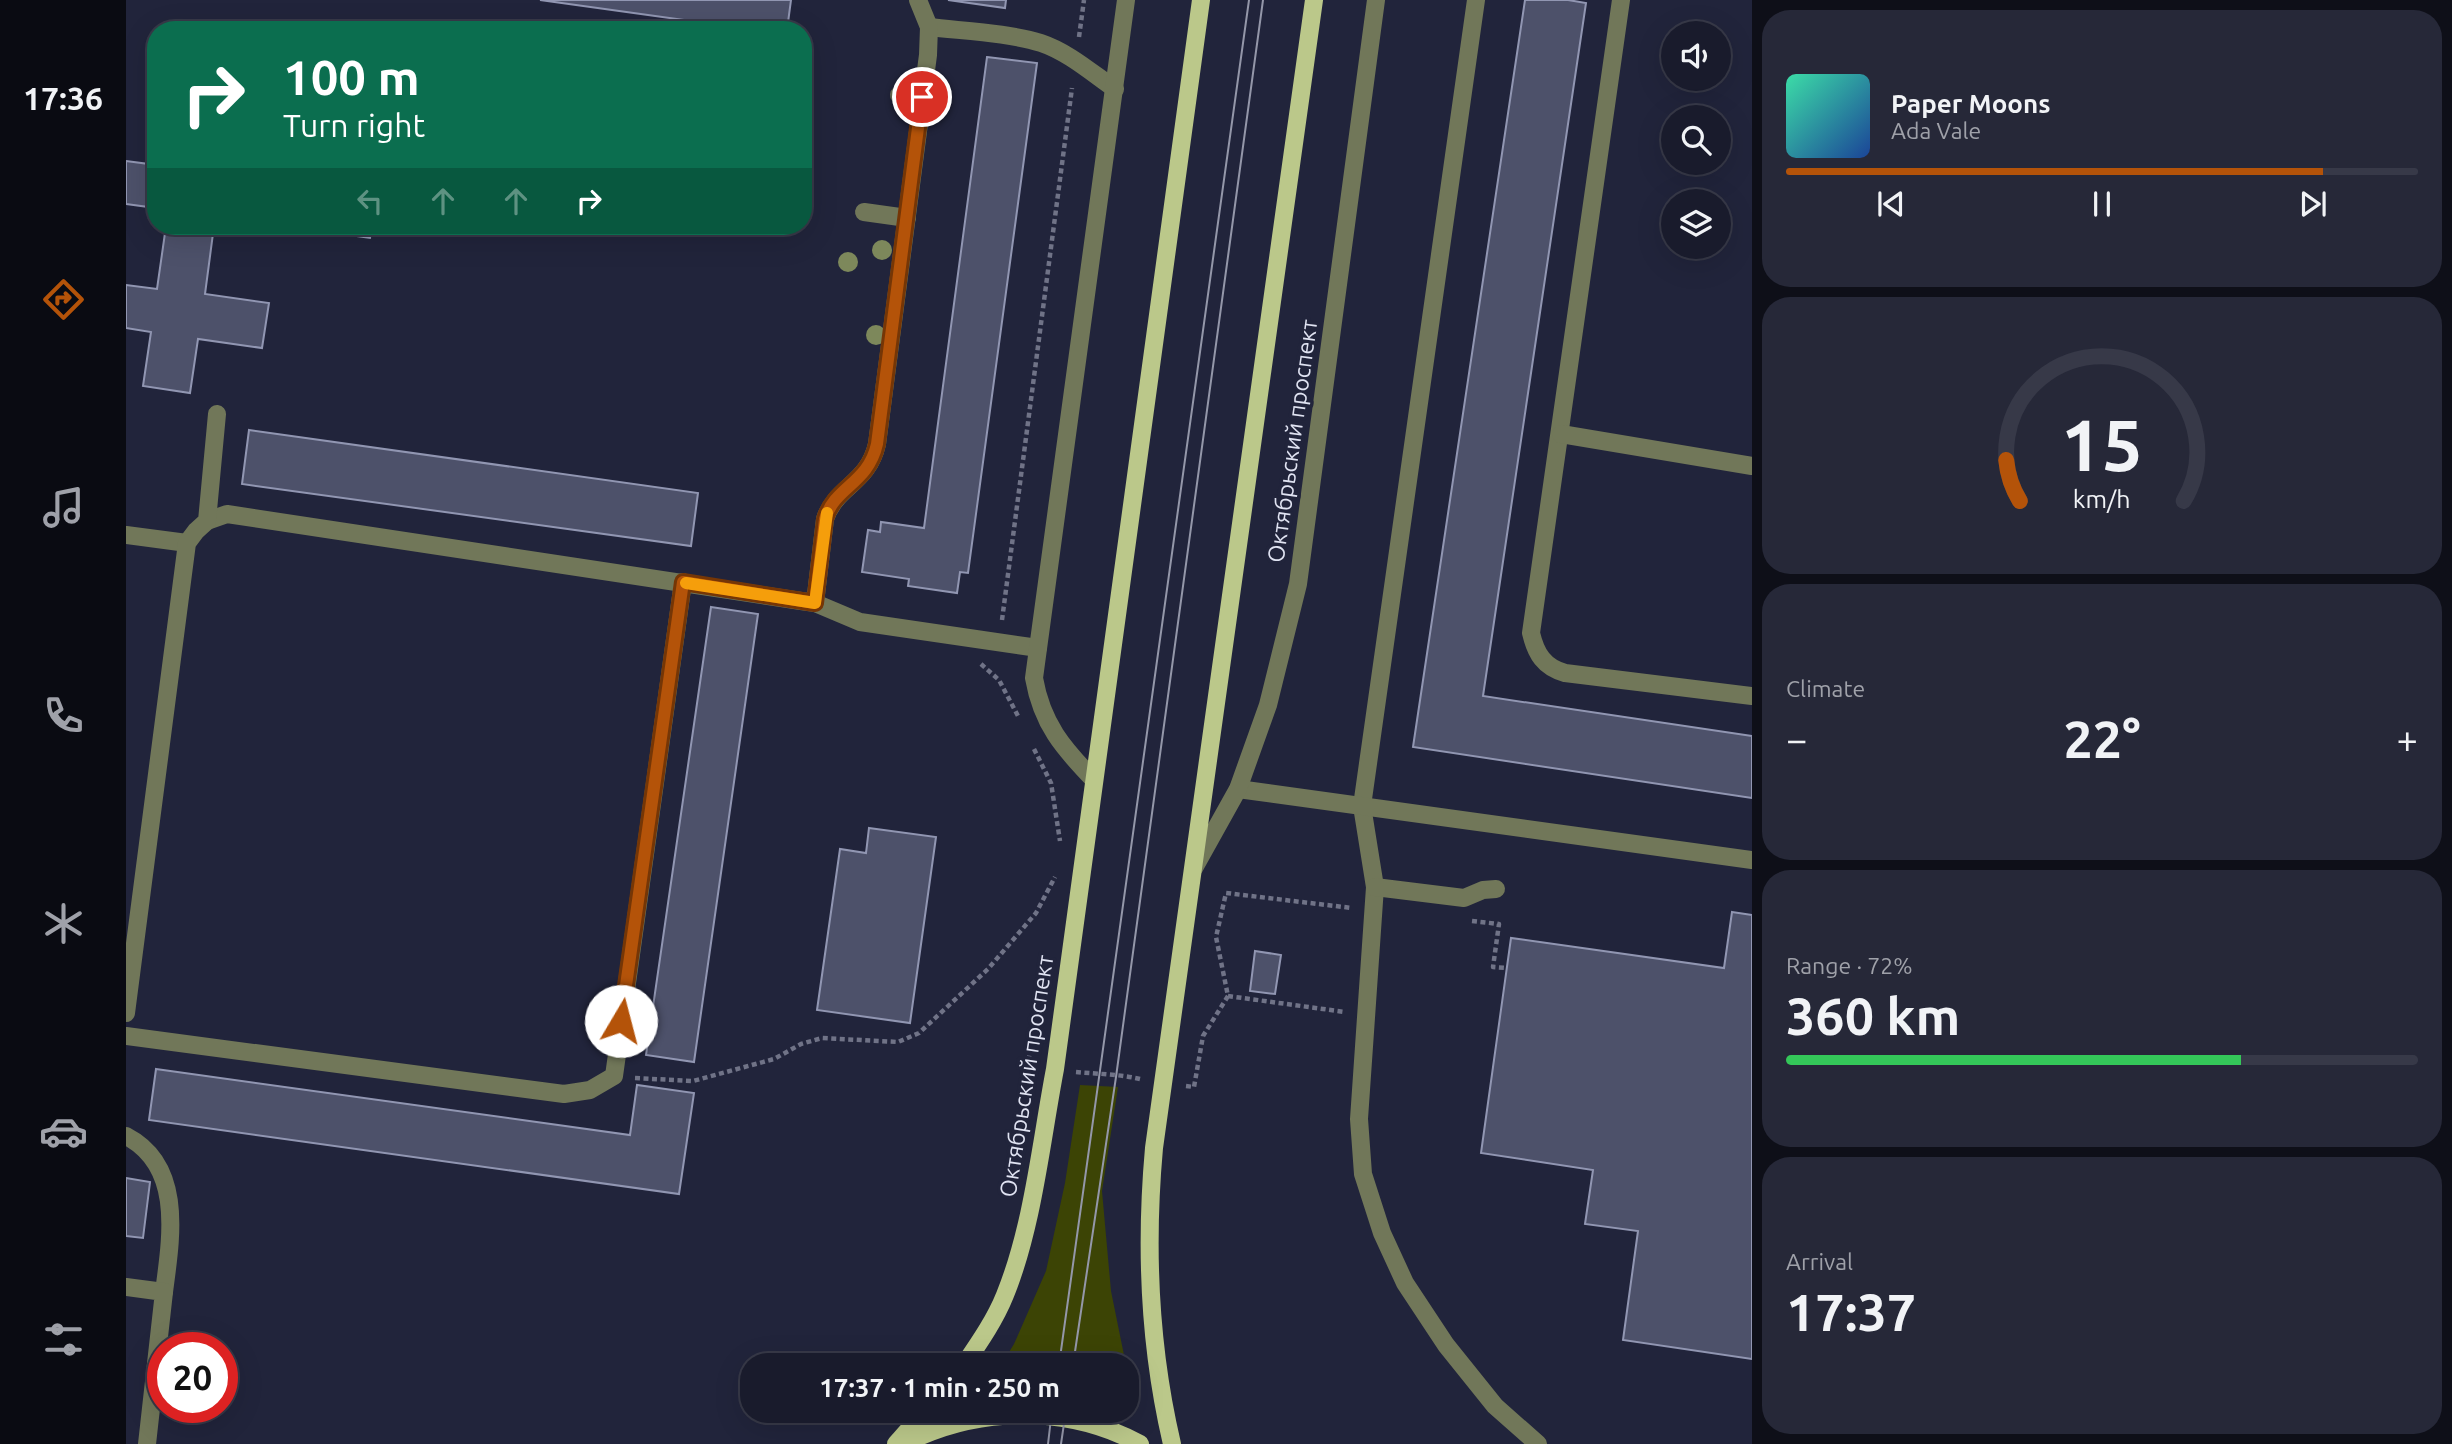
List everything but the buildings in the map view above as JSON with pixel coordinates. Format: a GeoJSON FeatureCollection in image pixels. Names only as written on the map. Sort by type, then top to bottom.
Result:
{"type":"FeatureCollection","features":[{"type":"Feature","properties":{"kind":"main road","name":"Октябрьский проспект"},"geometry":{"type":"LineString","coordinates":[[972,1353],[1004,1296],[1019,1255],[1055,1069],[1201,0]]}},
{"type":"Feature","properties":{"kind":"main road","name":"Октябрьский проспект"},"geometry":{"type":"LineString","coordinates":[[1172,1444],[1156,1372],[1151,1309],[1150,1191],[1162,1085],[1314,0]]}},
{"type":"Feature","properties":{"kind":"main road"},"geometry":{"type":"LineString","coordinates":[[904,1444],[940,1428],[965,1421],[1015,1416],[1082,1420],[1122,1434],[1140,1444]]}},
{"type":"Feature","properties":{"kind":"main road"},"geometry":{"type":"LineString","coordinates":[[896,1444],[915,1423]]}},
{"type":"Feature","properties":{"kind":"street"},"geometry":{"type":"LineString","coordinates":[[815,603],[825,519],[829,508],[836,498],[856,482],[874,456],[907,218],[929,27],[918,0]]}},
{"type":"Feature","properties":{"kind":"street"},"geometry":{"type":"LineString","coordinates":[[1094,780],[1067,752],[1045,719],[1034,678],[1126,0]]}},
{"type":"Feature","properties":{"kind":"street","name":"Октябрьский проспект"},"geometry":{"type":"LineString","coordinates":[[1192,871],[1238,789],[1268,705],[1298,584],[1376,0]]}},
{"type":"Feature","properties":{"kind":"street"},"geometry":{"type":"LineString","coordinates":[[1476,0],[1362,806],[1375,887],[1359,1119],[1363,1174],[1382,1233],[1405,1283],[1446,1345],[1495,1406],[1538,1444]]}},
{"type":"Feature","properties":{"kind":"street"},"geometry":{"type":"LineString","coordinates":[[1622,0],[1531,633],[1540,658],[1553,669],[1565,673],[1752,696]]}},
{"type":"Feature","properties":{"kind":"street"},"geometry":{"type":"LineString","coordinates":[[929,27],[1042,43],[1076,61],[1115,89]]}},
{"type":"Feature","properties":{"kind":"street"},"geometry":{"type":"LineString","coordinates":[[899,95],[922,97]]}},
{"type":"Feature","properties":{"kind":"street"},"geometry":{"type":"LineString","coordinates":[[864,212],[907,218]]}},
{"type":"Feature","properties":{"kind":"street"},"geometry":{"type":"LineString","coordinates":[[207,521],[218,414]]}},
{"type":"Feature","properties":{"kind":"street"},"geometry":{"type":"LineString","coordinates":[[1561,434],[1752,466]]}},
{"type":"Feature","properties":{"kind":"street"},"geometry":{"type":"LineString","coordinates":[[126,1013],[187,543],[195,531],[207,521],[227,514],[683,582],[815,603],[860,622],[1038,648]]}},
{"type":"Feature","properties":{"kind":"street"},"geometry":{"type":"LineString","coordinates":[[126,535],[187,543]]}},
{"type":"Feature","properties":{"kind":"street"},"geometry":{"type":"LineString","coordinates":[[126,1036],[564,1094],[590,1090],[614,1076],[683,582]]}},
{"type":"Feature","properties":{"kind":"street"},"geometry":{"type":"LineString","coordinates":[[1238,789],[1752,860]]}},
{"type":"Feature","properties":{"kind":"street"},"geometry":{"type":"LineString","coordinates":[[1375,887],[1464,898],[1483,890],[1496,889]]}},
{"type":"Feature","properties":{"kind":"street"},"geometry":{"type":"LineString","coordinates":[[126,1136],[142,1146],[160,1166],[169,1192],[170,1241],[147,1444]]}},
{"type":"Feature","properties":{"kind":"street"},"geometry":{"type":"LineString","coordinates":[[126,1287],[164,1292]]}},
{"type":"Feature","properties":{"kind":"path"},"geometry":{"type":"LineString","coordinates":[[999,642],[1084,0]]}},
{"type":"Feature","properties":{"kind":"path"},"geometry":{"type":"LineString","coordinates":[[981,663],[999,680],[1019,719]]}},
{"type":"Feature","properties":{"kind":"path"},"geometry":{"type":"LineString","coordinates":[[1030,740],[1051,783],[1061,842]]}},
{"type":"Feature","properties":{"kind":"path"},"geometry":{"type":"LineString","coordinates":[[614,1076],[693,1081],[774,1059],[801,1044],[822,1038],[898,1042],[919,1033],[988,969],[1036,913],[1059,870],[1055,895]]}},
{"type":"Feature","properties":{"kind":"path"},"geometry":{"type":"LineString","coordinates":[[1036,1012],[1028,1064],[1125,1076],[1162,1085],[1194,1087],[1203,1036],[1228,996],[1216,937],[1226,893]]}},
{"type":"Feature","properties":{"kind":"path"},"geometry":{"type":"LineString","coordinates":[[1228,996],[1367,1015]]}},
{"type":"Feature","properties":{"kind":"green space"},"geometry":{"type":"Polygon","coordinates":[[[1080,1085],[1118,1087],[1102,1191],[1111,1291],[1124,1353],[1008,1353],[1046,1271],[1065,1183],[1080,1085]]]}},
{"type":"Feature","properties":{"kind":"tram line"},"geometry":{"type":"LineString","coordinates":[[1061,1353],[1249,0]]}},
{"type":"Feature","properties":{"kind":"tram line"},"geometry":{"type":"LineString","coordinates":[[1075,1353],[1116,1077],[1263,0]]}},
{"type":"Feature","properties":{"kind":"tram line"},"geometry":{"type":"LineString","coordinates":[[1048,1444],[1050,1423]]}},
{"type":"Feature","properties":{"kind":"tram line"},"geometry":{"type":"LineString","coordinates":[[1061,1444],[1064,1423]]}},
{"type":"Feature","properties":{"kind":"slow traffic"},"geometry":{"type":"LineString","coordinates":[[686,583],[815,603],[827,513]]}},
{"type":"Feature","properties":{"kind":"route"},"geometry":{"type":"LineString","coordinates":[[621,1021],[683,582],[815,603],[825,519],[829,508],[869,466],[877,444],[922,97]]}}]}
